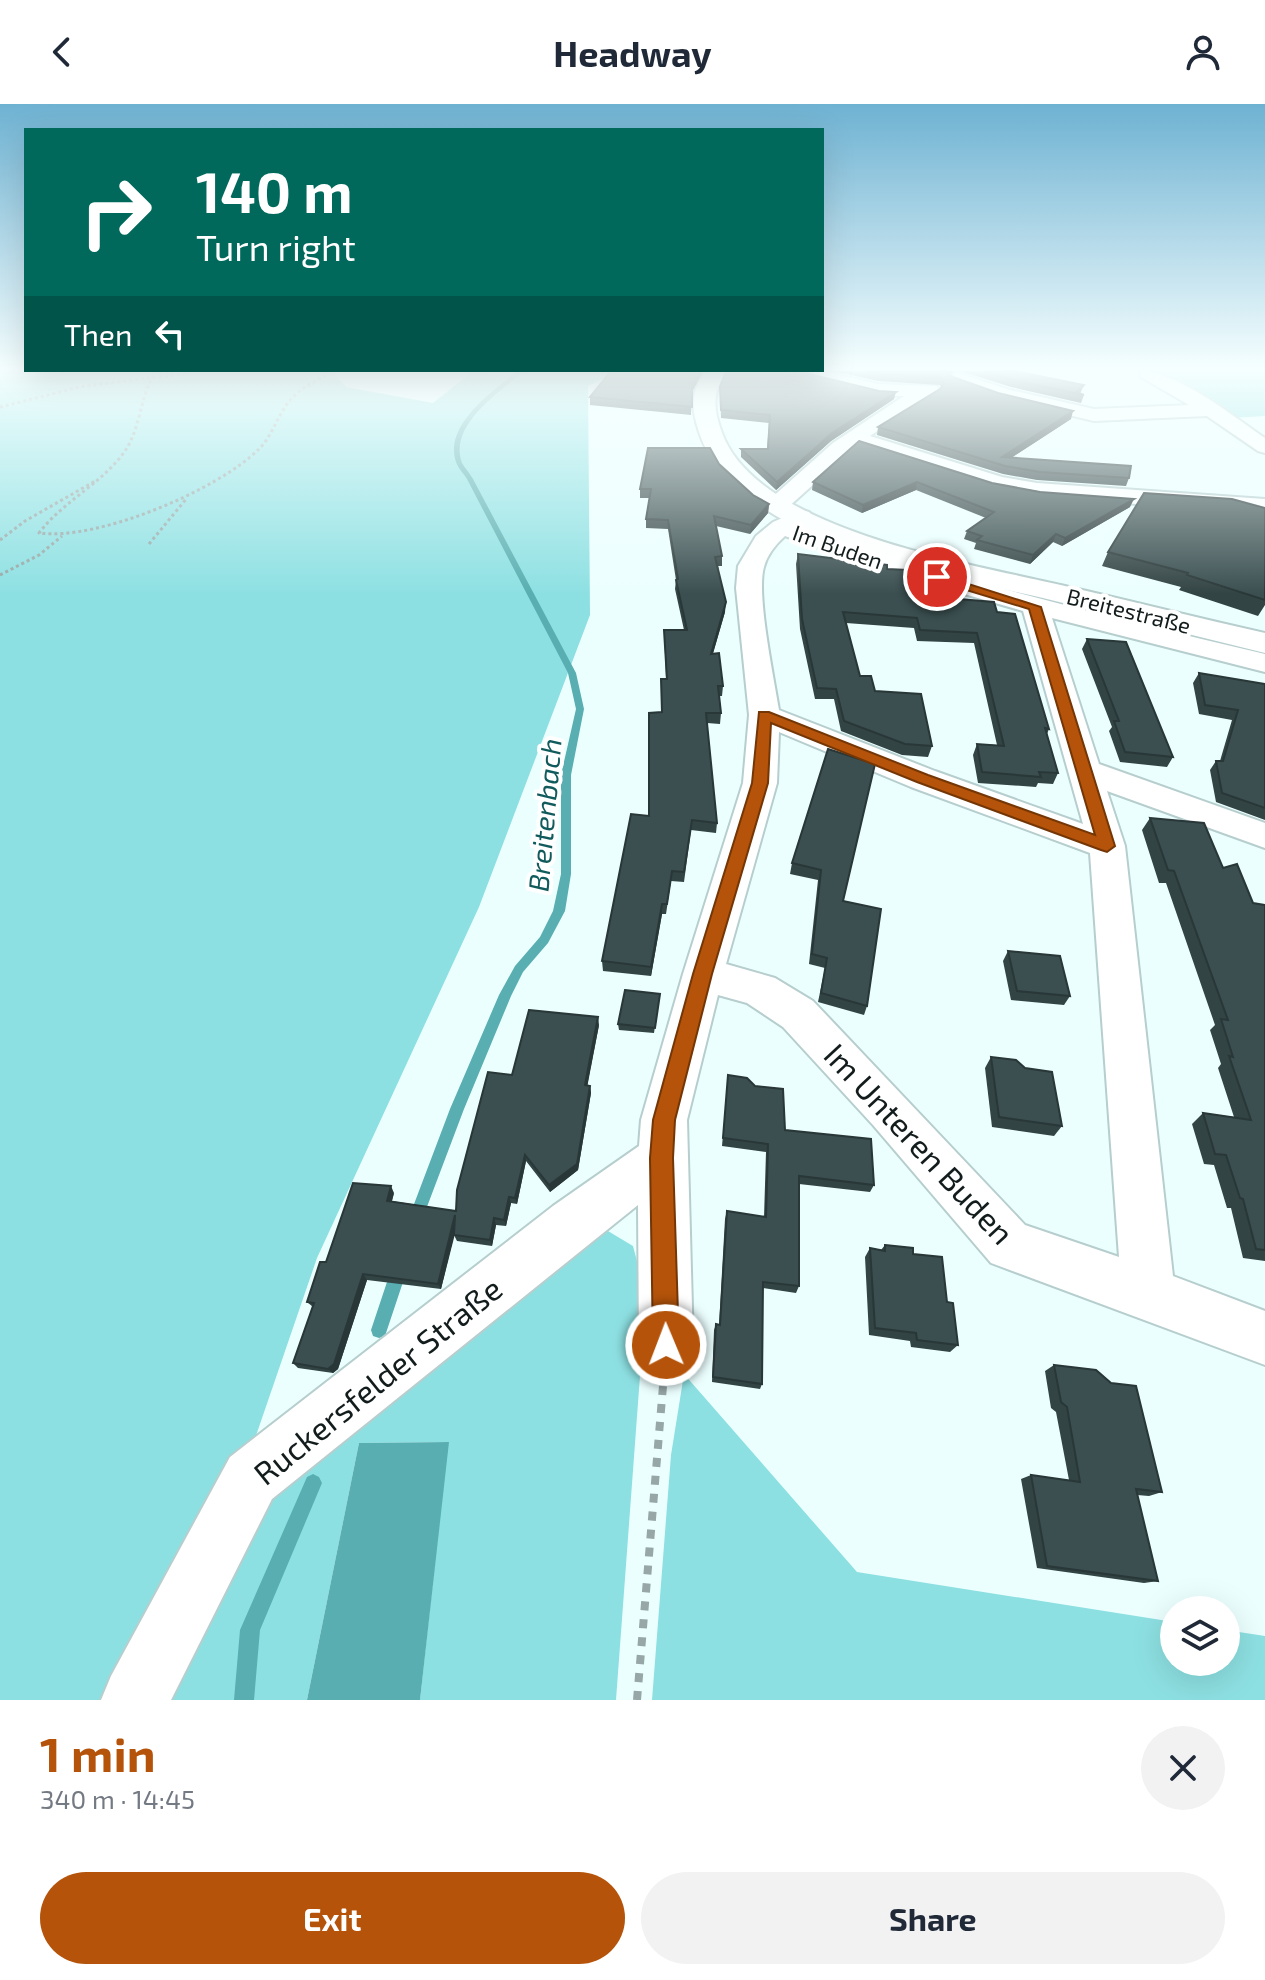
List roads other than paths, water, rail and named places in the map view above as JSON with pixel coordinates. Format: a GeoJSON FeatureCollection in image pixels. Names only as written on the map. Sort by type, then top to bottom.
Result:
{"type":"FeatureCollection","features":[{"type":"Feature","properties":{"kind":"street","name":"Breitestraße"},"geometry":{"type":"LineString","coordinates":[[715,445],[736,476],[786,516],[945,565],[1265,643]]}},
{"type":"Feature","properties":{"kind":"street"},"geometry":{"type":"LineString","coordinates":[[666,1345],[664,1120],[703,974],[760,783],[764,715],[750,577],[756,551],[842,445]]}},
{"type":"Feature","properties":{"kind":"street"},"geometry":{"type":"LineString","coordinates":[[899,445],[998,483],[1037,490],[1265,506]]}},
{"type":"Feature","properties":{"kind":"street","name":"Im Buden"},"geometry":{"type":"LineString","coordinates":[[786,516],[835,547],[1035,607],[1265,663]]}},
{"type":"Feature","properties":{"kind":"street"},"geometry":{"type":"LineString","coordinates":[[1035,607],[1107,846],[1148,1293]]}},
{"type":"Feature","properties":{"kind":"street"},"geometry":{"type":"LineString","coordinates":[[764,715],[923,779],[1107,846]]}},
{"type":"Feature","properties":{"kind":"street"},"geometry":{"type":"LineString","coordinates":[[1086,771],[1265,836]]}},
{"type":"Feature","properties":{"kind":"street","name":"Im Unteren Buden"},"geometry":{"type":"LineString","coordinates":[[703,974],[760,990],[798,1014],[889,1110],[1009,1245],[1265,1338]]}},
{"type":"Feature","properties":{"kind":"street","name":"Ruckersfelder Straße"},"geometry":{"type":"LineString","coordinates":[[135,1700],[251,1478],[571,1224],[662,1158]]}},
{"type":"Feature","properties":{"kind":"waterway","name":"Breitenbach"},"geometry":{"type":"LineString","coordinates":[[415,1220],[505,995],[519,969],[544,940],[559,911],[566,874],[566,775],[580,709],[572,673],[459,463],[458,445]]}},
{"type":"Feature","properties":{"kind":"waterway","name":"Breitenbach"},"geometry":{"type":"LineString","coordinates":[[379,1330],[399,1270]]}},
{"type":"Feature","properties":{"kind":"waterway","name":"Breitenbach"},"geometry":{"type":"LineString","coordinates":[[244,1700],[250,1630],[313,1483]]}}]}
